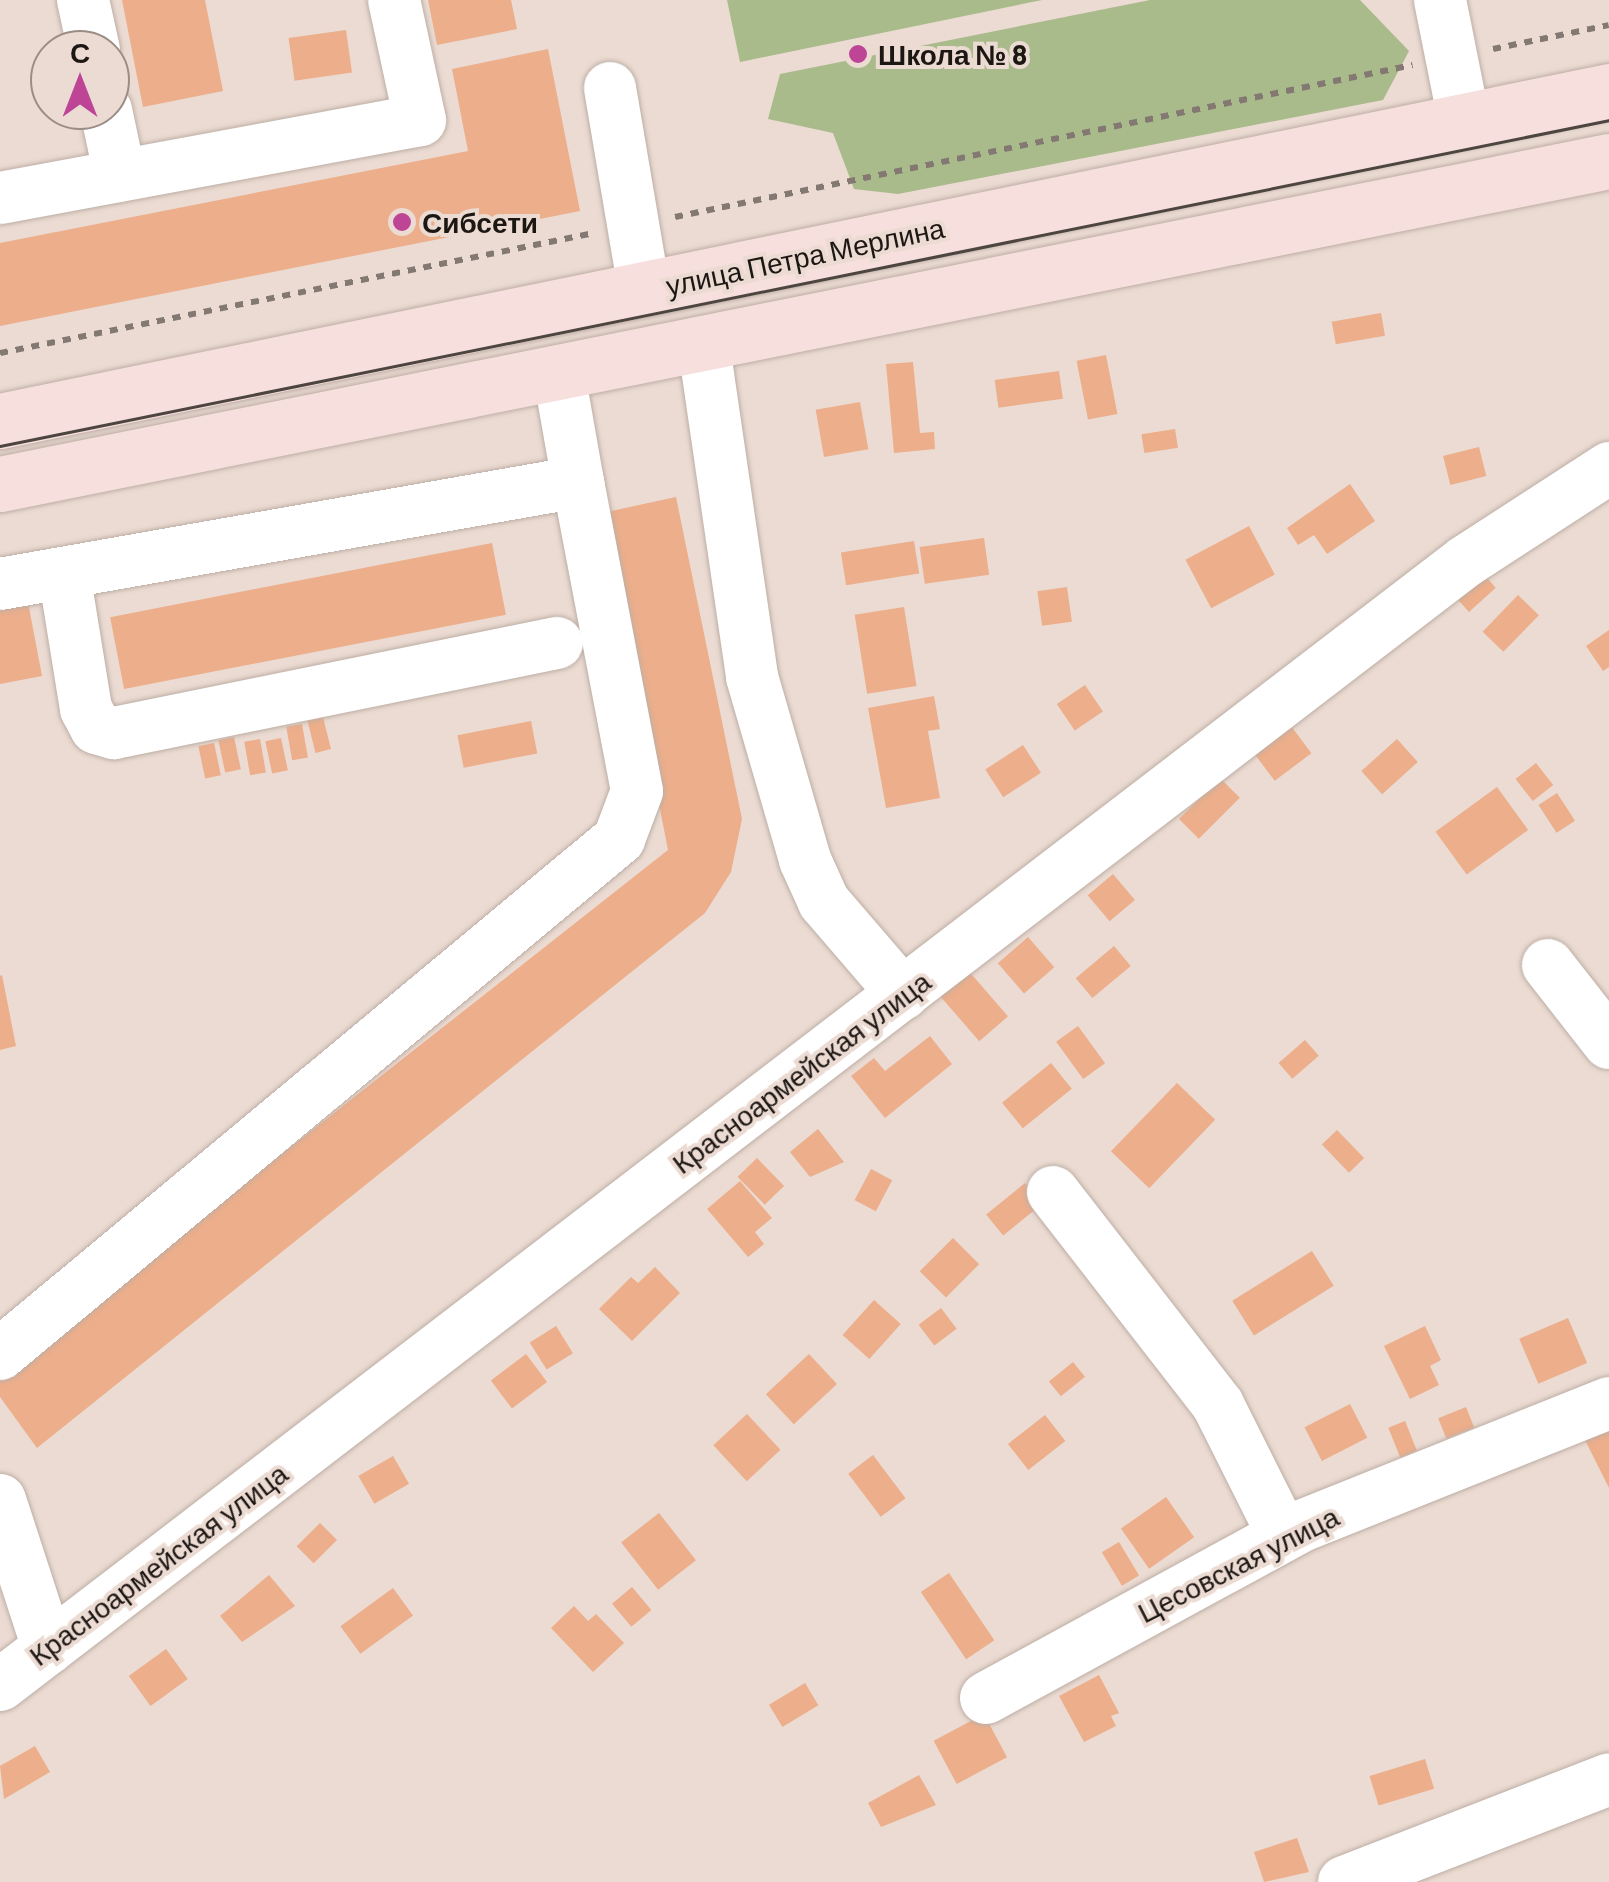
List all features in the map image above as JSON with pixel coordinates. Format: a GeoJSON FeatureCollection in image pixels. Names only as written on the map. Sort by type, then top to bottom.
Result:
{"type":"FeatureCollection","features":[{"type":"Feature","properties":{"kind":"main road","name":"улица Петра Мерлина"},"geometry":{"type":"LineString","coordinates":[[0,420],[1609,91]]}},
{"type":"Feature","properties":{"kind":"main road"},"geometry":{"type":"LineString","coordinates":[[0,484],[704,347],[1609,161]]}},
{"type":"Feature","properties":{"kind":"main road"},"geometry":{"type":"LineString","coordinates":[[704,347],[711,276]]}},
{"type":"Feature","properties":{"kind":"street"},"geometry":{"type":"LineString","coordinates":[[83,0],[90,30]]}},
{"type":"Feature","properties":{"kind":"street"},"geometry":{"type":"LineString","coordinates":[[0,198],[420,120],[394,0]]}},
{"type":"Feature","properties":{"kind":"street"},"geometry":{"type":"LineString","coordinates":[[1440,0],[1464,120]]}},
{"type":"Feature","properties":{"kind":"street"},"geometry":{"type":"LineString","coordinates":[[610,88],[644,290]]}},
{"type":"Feature","properties":{"kind":"street"},"geometry":{"type":"LineString","coordinates":[[110,130],[120,176]]}},
{"type":"Feature","properties":{"kind":"street"},"geometry":{"type":"LineString","coordinates":[[704,347],[752,677],[804,860],[824,902],[903,994]]}},
{"type":"Feature","properties":{"kind":"street"},"geometry":{"type":"LineString","coordinates":[[0,1354],[619,840],[637,792],[560,374]]}},
{"type":"Feature","properties":{"kind":"street","name":"Красноармейская улица"},"geometry":{"type":"LineString","coordinates":[[0,1686],[1466,561],[1609,468]]}},
{"type":"Feature","properties":{"kind":"street"},"geometry":{"type":"LineString","coordinates":[[0,584],[578,482]]}},
{"type":"Feature","properties":{"kind":"street"},"geometry":{"type":"LineString","coordinates":[[64,573],[86,710],[96,728],[114,733],[557,643]]}},
{"type":"Feature","properties":{"kind":"street"},"geometry":{"type":"LineString","coordinates":[[1548,965],[1609,1043]]}},
{"type":"Feature","properties":{"kind":"street"},"geometry":{"type":"LineString","coordinates":[[1053,1192],[1218,1405],[1283,1535]]}},
{"type":"Feature","properties":{"kind":"street","name":"Цесовская улица"},"geometry":{"type":"LineString","coordinates":[[986,1698],[1283,1535],[1609,1403]]}},
{"type":"Feature","properties":{"kind":"street"},"geometry":{"type":"LineString","coordinates":[[0,1500],[48,1648]]}},
{"type":"Feature","properties":{"kind":"street"},"geometry":{"type":"LineString","coordinates":[[1344,1882],[1609,1779]]}},
{"type":"Feature","properties":{"kind":"path"},"geometry":{"type":"LineString","coordinates":[[0,353],[1609,25]]}},
{"type":"Feature","properties":{"kind":"green space"},"geometry":{"type":"Polygon","coordinates":[[[727,0],[1042,0],[740,62],[727,0]]]}},
{"type":"Feature","properties":{"kind":"green space"},"geometry":{"type":"Polygon","coordinates":[[[1150,0],[1360,0],[1409,51],[1383,100],[898,194],[854,189],[833,133],[768,119],[780,74],[1150,0]]]}},
{"type":"Feature","properties":{"kind":"building"},"geometry":{"type":"Polygon","coordinates":[[[122,0],[205,0],[223,91],[143,107],[122,0]]]}},
{"type":"Feature","properties":{"kind":"building"},"geometry":{"type":"Polygon","coordinates":[[[428,0],[511,0],[517,29],[437,45],[428,0]]]}},
{"type":"Feature","properties":{"kind":"building"},"geometry":{"type":"Polygon","coordinates":[[[346,30],[352,73],[295,81],[289,38],[346,30]]]}},
{"type":"Feature","properties":{"kind":"building"},"geometry":{"type":"Polygon","coordinates":[[[548,49],[580,211],[0,326],[0,243],[468,151],[452,69],[548,49]]]}},
{"type":"Feature","properties":{"kind":"building"},"geometry":{"type":"Polygon","coordinates":[[[1381,313],[1385,336],[1336,344],[1332,322],[1381,313]]]}},
{"type":"Feature","properties":{"kind":"building"},"geometry":{"type":"Polygon","coordinates":[[[1106,355],[1117,414],[1088,420],[1077,361],[1106,355]]]}},
{"type":"Feature","properties":{"kind":"building"},"geometry":{"type":"Polygon","coordinates":[[[913,362],[920,433],[934,432],[935,449],[894,453],[886,364],[913,362]]]}},
{"type":"Feature","properties":{"kind":"building"},"geometry":{"type":"Polygon","coordinates":[[[1059,371],[1063,399],[999,408],[995,380],[1059,371]]]}},
{"type":"Feature","properties":{"kind":"building"},"geometry":{"type":"Polygon","coordinates":[[[860,402],[868,449],[824,457],[816,410],[860,402]]]}},
{"type":"Feature","properties":{"kind":"building"},"geometry":{"type":"Polygon","coordinates":[[[1175,429],[1178,448],[1144,453],[1141,434],[1175,429]]]}},
{"type":"Feature","properties":{"kind":"building"},"geometry":{"type":"Polygon","coordinates":[[[1479,447],[1486,476],[1450,485],[1443,456],[1479,447]]]}},
{"type":"Feature","properties":{"kind":"building"},"geometry":{"type":"Polygon","coordinates":[[[1350,484],[1375,521],[1327,554],[1314,535],[1298,545],[1287,528],[1350,484]]]}},
{"type":"Feature","properties":{"kind":"building"},"geometry":{"type":"Polygon","coordinates":[[[676,497],[742,819],[731,872],[705,913],[37,1448],[0,1397],[0,1376],[668,850],[602,513],[676,497]]]}},
{"type":"Feature","properties":{"kind":"building"},"geometry":{"type":"Polygon","coordinates":[[[1249,526],[1275,575],[1211,608],[1185,560],[1249,526]]]}},
{"type":"Feature","properties":{"kind":"building"},"geometry":{"type":"Polygon","coordinates":[[[984,538],[989,575],[925,584],[920,547],[984,538]]]}},
{"type":"Feature","properties":{"kind":"building"},"geometry":{"type":"Polygon","coordinates":[[[914,541],[919,574],[846,585],[841,553],[914,541]]]}},
{"type":"Feature","properties":{"kind":"building"},"geometry":{"type":"Polygon","coordinates":[[[492,543],[506,615],[124,689],[110,617],[492,543]]]}},
{"type":"Feature","properties":{"kind":"building"},"geometry":{"type":"Polygon","coordinates":[[[1477,567],[1496,588],[1469,612],[1450,591],[1477,567]]]}},
{"type":"Feature","properties":{"kind":"building"},"geometry":{"type":"Polygon","coordinates":[[[1067,587],[1072,622],[1042,626],[1037,591],[1067,587]]]}},
{"type":"Feature","properties":{"kind":"building"},"geometry":{"type":"Polygon","coordinates":[[[1518,595],[1539,615],[1503,652],[1483,632],[1518,595]]]}},
{"type":"Feature","properties":{"kind":"building"},"geometry":{"type":"Polygon","coordinates":[[[27,597],[42,676],[0,684],[0,602],[27,597]]]}},
{"type":"Feature","properties":{"kind":"building"},"geometry":{"type":"Polygon","coordinates":[[[904,607],[917,686],[867,694],[855,615],[904,607]]]}},
{"type":"Feature","properties":{"kind":"building"},"geometry":{"type":"Polygon","coordinates":[[[1609,630],[1609,667],[1603,671],[1586,646],[1609,630]]]}},
{"type":"Feature","properties":{"kind":"building"},"geometry":{"type":"Polygon","coordinates":[[[1085,685],[1103,712],[1075,731],[1057,704],[1085,685]]]}},
{"type":"Feature","properties":{"kind":"building"},"geometry":{"type":"Polygon","coordinates":[[[934,696],[940,729],[928,731],[940,798],[886,808],[868,708],[934,696]]]}},
{"type":"Feature","properties":{"kind":"building"},"geometry":{"type":"Polygon","coordinates":[[[323,717],[331,749],[315,753],[307,721],[323,717]]]}},
{"type":"Feature","properties":{"kind":"building"},"geometry":{"type":"Polygon","coordinates":[[[531,721],[537,753],[464,768],[457,735],[531,721]]]}},
{"type":"Feature","properties":{"kind":"building"},"geometry":{"type":"Polygon","coordinates":[[[302,724],[308,757],[292,760],[286,727],[302,724]]]}},
{"type":"Feature","properties":{"kind":"building"},"geometry":{"type":"Polygon","coordinates":[[[1291,726],[1311,753],[1275,781],[1254,754],[1291,726]]]}},
{"type":"Feature","properties":{"kind":"building"},"geometry":{"type":"Polygon","coordinates":[[[234,737],[241,769],[225,773],[218,740],[234,737]]]}},
{"type":"Feature","properties":{"kind":"building"},"geometry":{"type":"Polygon","coordinates":[[[281,738],[288,770],[272,774],[265,741],[281,738]]]}},
{"type":"Feature","properties":{"kind":"building"},"geometry":{"type":"Polygon","coordinates":[[[260,739],[266,772],[250,775],[244,742],[260,739]]]}},
{"type":"Feature","properties":{"kind":"building"},"geometry":{"type":"Polygon","coordinates":[[[1397,739],[1418,762],[1382,794],[1361,771],[1397,739]]]}},
{"type":"Feature","properties":{"kind":"building"},"geometry":{"type":"Polygon","coordinates":[[[214,743],[221,775],[205,779],[198,746],[214,743]]]}},
{"type":"Feature","properties":{"kind":"building"},"geometry":{"type":"Polygon","coordinates":[[[1023,745],[1041,773],[1003,797],[985,770],[1023,745]]]}},
{"type":"Feature","properties":{"kind":"building"},"geometry":{"type":"Polygon","coordinates":[[[1536,763],[1553,785],[1533,801],[1516,779],[1536,763]]]}},
{"type":"Feature","properties":{"kind":"building"},"geometry":{"type":"Polygon","coordinates":[[[1220,778],[1240,798],[1199,839],[1179,819],[1220,778]]]}},
{"type":"Feature","properties":{"kind":"building"},"geometry":{"type":"Polygon","coordinates":[[[1497,787],[1528,830],[1467,875],[1436,832],[1497,787]]]}},
{"type":"Feature","properties":{"kind":"building"},"geometry":{"type":"Polygon","coordinates":[[[1557,793],[1575,821],[1557,833],[1539,805],[1557,793]]]}},
{"type":"Feature","properties":{"kind":"building"},"geometry":{"type":"Polygon","coordinates":[[[1113,874],[1135,900],[1110,921],[1088,895],[1113,874]]]}},
{"type":"Feature","properties":{"kind":"building"},"geometry":{"type":"Polygon","coordinates":[[[1028,937],[1054,967],[1024,993],[998,963],[1028,937]]]}},
{"type":"Feature","properties":{"kind":"building"},"geometry":{"type":"Polygon","coordinates":[[[1114,946],[1131,966],[1092,998],[1076,978],[1114,946]]]}},
{"type":"Feature","properties":{"kind":"building"},"geometry":{"type":"Polygon","coordinates":[[[966,968],[1008,1016],[979,1041],[937,993],[966,968]]]}},
{"type":"Feature","properties":{"kind":"building"},"geometry":{"type":"Polygon","coordinates":[[[0,976],[16,1046],[0,1050],[0,976]]]}},
{"type":"Feature","properties":{"kind":"building"},"geometry":{"type":"Polygon","coordinates":[[[1078,1026],[1105,1063],[1083,1079],[1056,1042],[1078,1026]]]}},
{"type":"Feature","properties":{"kind":"building"},"geometry":{"type":"Polygon","coordinates":[[[930,1036],[952,1064],[885,1118],[851,1076],[874,1058],[885,1071],[930,1036]]]}},
{"type":"Feature","properties":{"kind":"building"},"geometry":{"type":"Polygon","coordinates":[[[1305,1040],[1319,1056],[1292,1079],[1279,1063],[1305,1040]]]}},
{"type":"Feature","properties":{"kind":"building"},"geometry":{"type":"Polygon","coordinates":[[[1051,1063],[1072,1089],[1023,1128],[1002,1103],[1051,1063]]]}},
{"type":"Feature","properties":{"kind":"building"},"geometry":{"type":"Polygon","coordinates":[[[1177,1083],[1215,1120],[1149,1188],[1111,1151],[1177,1083]]]}},
{"type":"Feature","properties":{"kind":"building"},"geometry":{"type":"Polygon","coordinates":[[[818,1129],[844,1162],[810,1177],[790,1152],[818,1129]]]}},
{"type":"Feature","properties":{"kind":"building"},"geometry":{"type":"Polygon","coordinates":[[[1337,1130],[1364,1158],[1349,1173],[1322,1145],[1337,1130]]]}},
{"type":"Feature","properties":{"kind":"building"},"geometry":{"type":"Polygon","coordinates":[[[757,1158],[784,1186],[765,1205],[738,1177],[757,1158]]]}},
{"type":"Feature","properties":{"kind":"building"},"geometry":{"type":"Polygon","coordinates":[[[871,1169],[892,1180],[876,1211],[855,1200],[871,1169]]]}},
{"type":"Feature","properties":{"kind":"building"},"geometry":{"type":"Polygon","coordinates":[[[740,1181],[772,1218],[755,1232],[764,1244],[748,1257],[707,1209],[740,1181]]]}},
{"type":"Feature","properties":{"kind":"building"},"geometry":{"type":"Polygon","coordinates":[[[1025,1183],[1042,1204],[1003,1235],[986,1214],[1025,1183]]]}},
{"type":"Feature","properties":{"kind":"building"},"geometry":{"type":"Polygon","coordinates":[[[953,1238],[979,1264],[946,1297],[920,1271],[953,1238]]]}},
{"type":"Feature","properties":{"kind":"building"},"geometry":{"type":"Polygon","coordinates":[[[1312,1251],[1334,1286],[1254,1336],[1232,1301],[1312,1251]]]}},
{"type":"Feature","properties":{"kind":"building"},"geometry":{"type":"Polygon","coordinates":[[[655,1267],[680,1293],[632,1341],[599,1309],[631,1277],[638,1283],[655,1267]]]}},
{"type":"Feature","properties":{"kind":"building"},"geometry":{"type":"Polygon","coordinates":[[[874,1300],[901,1324],[869,1359],[843,1335],[874,1300]]]}},
{"type":"Feature","properties":{"kind":"building"},"geometry":{"type":"Polygon","coordinates":[[[941,1308],[957,1329],[934,1346],[919,1325],[941,1308]]]}},
{"type":"Feature","properties":{"kind":"building"},"geometry":{"type":"Polygon","coordinates":[[[1568,1318],[1587,1363],[1538,1384],[1519,1339],[1568,1318]]]}},
{"type":"Feature","properties":{"kind":"building"},"geometry":{"type":"Polygon","coordinates":[[[556,1326],[573,1353],[547,1370],[530,1342],[556,1326]]]}},
{"type":"Feature","properties":{"kind":"building"},"geometry":{"type":"Polygon","coordinates":[[[1425,1326],[1441,1360],[1430,1366],[1439,1385],[1410,1399],[1384,1346],[1425,1326]]]}},
{"type":"Feature","properties":{"kind":"building"},"geometry":{"type":"Polygon","coordinates":[[[526,1354],[547,1382],[512,1408],[491,1380],[526,1354]]]}},
{"type":"Feature","properties":{"kind":"building"},"geometry":{"type":"Polygon","coordinates":[[[809,1354],[837,1384],[794,1424],[766,1394],[809,1354]]]}},
{"type":"Feature","properties":{"kind":"building"},"geometry":{"type":"Polygon","coordinates":[[[1073,1362],[1085,1377],[1061,1396],[1049,1382],[1073,1362]]]}},
{"type":"Feature","properties":{"kind":"building"},"geometry":{"type":"Polygon","coordinates":[[[1350,1404],[1367,1438],[1322,1461],[1305,1427],[1350,1404]]]}},
{"type":"Feature","properties":{"kind":"building"},"geometry":{"type":"Polygon","coordinates":[[[1466,1407],[1474,1427],[1446,1439],[1438,1418],[1466,1407]]]}},
{"type":"Feature","properties":{"kind":"building"},"geometry":{"type":"Polygon","coordinates":[[[747,1414],[780,1450],[747,1481],[713,1445],[747,1414]]]}},
{"type":"Feature","properties":{"kind":"building"},"geometry":{"type":"Polygon","coordinates":[[[1045,1415],[1065,1441],[1028,1470],[1008,1444],[1045,1415]]]}},
{"type":"Feature","properties":{"kind":"building"},"geometry":{"type":"Polygon","coordinates":[[[1405,1421],[1417,1451],[1400,1457],[1388,1428],[1405,1421]]]}},
{"type":"Feature","properties":{"kind":"building"},"geometry":{"type":"Polygon","coordinates":[[[1609,1428],[1609,1488],[1585,1440],[1609,1428]]]}},
{"type":"Feature","properties":{"kind":"building"},"geometry":{"type":"Polygon","coordinates":[[[873,1455],[905,1498],[881,1517],[848,1474],[873,1455]]]}},
{"type":"Feature","properties":{"kind":"building"},"geometry":{"type":"Polygon","coordinates":[[[393,1456],[409,1484],[374,1504],[358,1476],[393,1456]]]}},
{"type":"Feature","properties":{"kind":"building"},"geometry":{"type":"Polygon","coordinates":[[[1166,1497],[1194,1537],[1149,1569],[1121,1529],[1166,1497]]]}},
{"type":"Feature","properties":{"kind":"building"},"geometry":{"type":"Polygon","coordinates":[[[659,1513],[696,1560],[658,1590],[621,1543],[659,1513]]]}},
{"type":"Feature","properties":{"kind":"building"},"geometry":{"type":"Polygon","coordinates":[[[320,1523],[337,1540],[314,1563],[297,1546],[320,1523]]]}},
{"type":"Feature","properties":{"kind":"building"},"geometry":{"type":"Polygon","coordinates":[[[1119,1542],[1139,1575],[1122,1586],[1102,1552],[1119,1542]]]}},
{"type":"Feature","properties":{"kind":"building"},"geometry":{"type":"Polygon","coordinates":[[[949,1573],[994,1640],[966,1659],[921,1592],[949,1573]]]}},
{"type":"Feature","properties":{"kind":"building"},"geometry":{"type":"Polygon","coordinates":[[[269,1575],[295,1606],[242,1642],[220,1616],[269,1575]]]}},
{"type":"Feature","properties":{"kind":"building"},"geometry":{"type":"Polygon","coordinates":[[[632,1587],[651,1610],[631,1627],[612,1604],[632,1587]]]}},
{"type":"Feature","properties":{"kind":"building"},"geometry":{"type":"Polygon","coordinates":[[[393,1588],[413,1616],[360,1654],[340,1626],[393,1588]]]}},
{"type":"Feature","properties":{"kind":"building"},"geometry":{"type":"Polygon","coordinates":[[[574,1606],[588,1621],[596,1614],[624,1643],[593,1672],[551,1628],[574,1606]]]}},
{"type":"Feature","properties":{"kind":"building"},"geometry":{"type":"Polygon","coordinates":[[[166,1649],[188,1679],[151,1706],[129,1676],[166,1649]]]}},
{"type":"Feature","properties":{"kind":"building"},"geometry":{"type":"Polygon","coordinates":[[[1099,1675],[1119,1713],[1111,1716],[1116,1726],[1084,1742],[1059,1696],[1099,1675]]]}},
{"type":"Feature","properties":{"kind":"building"},"geometry":{"type":"Polygon","coordinates":[[[805,1683],[818,1705],[782,1727],[769,1705],[805,1683]]]}},
{"type":"Feature","properties":{"kind":"building"},"geometry":{"type":"Polygon","coordinates":[[[984,1714],[1007,1757],[957,1784],[934,1741],[984,1714]]]}},
{"type":"Feature","properties":{"kind":"building"},"geometry":{"type":"Polygon","coordinates":[[[35,1746],[50,1772],[4,1799],[0,1766],[35,1746]]]}},
{"type":"Feature","properties":{"kind":"building"},"geometry":{"type":"Polygon","coordinates":[[[1425,1759],[1434,1789],[1379,1806],[1370,1776],[1425,1759]]]}},
{"type":"Feature","properties":{"kind":"building"},"geometry":{"type":"Polygon","coordinates":[[[919,1775],[936,1805],[881,1827],[868,1803],[919,1775]]]}},
{"type":"Feature","properties":{"kind":"building"},"geometry":{"type":"Polygon","coordinates":[[[1297,1838],[1309,1872],[1264,1882],[1254,1852],[1297,1838]]]}},
{"type":"Feature","properties":{"kind":"tram line"},"geometry":{"type":"LineString","coordinates":[[0,446],[1609,120]]}},
{"type":"Feature","properties":{"kind":"place","name":"Школа № 8"},"geometry":{"type":"Point","coordinates":[858,54]}},
{"type":"Feature","properties":{"kind":"place","name":"Сибсети"},"geometry":{"type":"Point","coordinates":[402,222]}}]}
